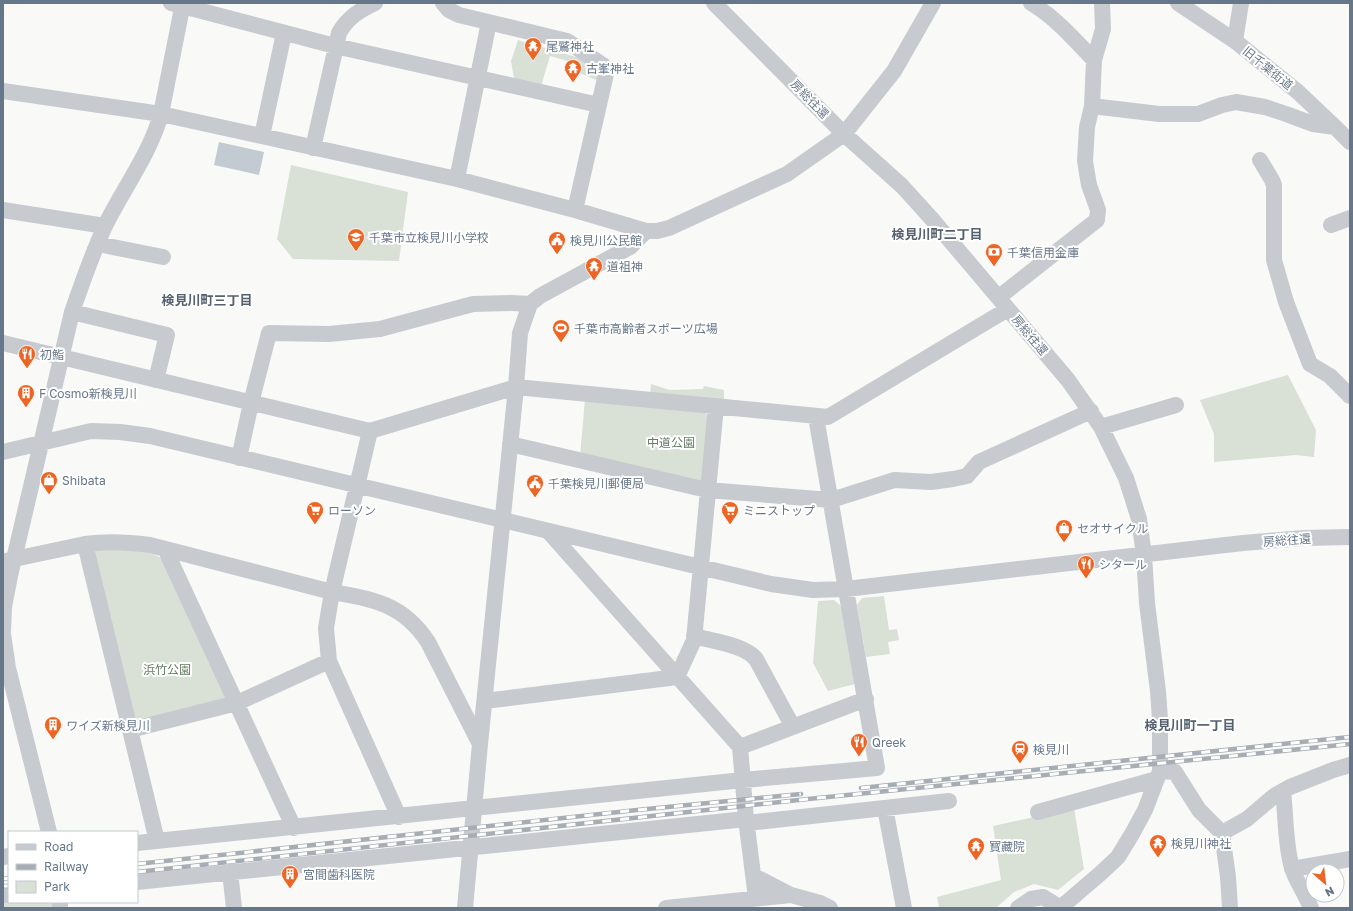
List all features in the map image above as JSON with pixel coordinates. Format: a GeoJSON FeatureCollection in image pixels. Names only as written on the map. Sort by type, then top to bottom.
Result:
{"type":"FeatureCollection","features":[{"type":"Feature","properties":{"kind":"street"},"geometry":{"type":"LineString","coordinates":[[443,3],[449,10],[459,15],[567,41],[604,66],[606,74],[575,210]]}},
{"type":"Feature","properties":{"kind":"street","name":"房総往還"},"geometry":{"type":"LineString","coordinates":[[714,3],[844,134],[902,186],[931,218],[1068,380],[1101,427],[1126,478],[1139,519],[1144,555],[1243,543],[1304,538],[1350,537]]}},
{"type":"Feature","properties":{"kind":"street"},"geometry":{"type":"LineString","coordinates":[[3,91],[161,114],[457,179],[575,210],[646,231],[657,231],[669,228],[787,174],[844,134],[894,70],[933,3]]}},
{"type":"Feature","properties":{"kind":"street"},"geometry":{"type":"LineString","coordinates":[[1031,3],[1046,12],[1070,34],[1094,60]]}},
{"type":"Feature","properties":{"kind":"street"},"geometry":{"type":"LineString","coordinates":[[3,343],[370,431],[516,387],[828,417],[1003,303],[1097,220],[1098,210],[1089,184],[1085,161],[1087,128],[1092,106],[1092,76],[1094,60],[1103,29],[1102,3]]}},
{"type":"Feature","properties":{"kind":"street","name":"旧千葉街道"},"geometry":{"type":"LineString","coordinates":[[1178,3],[1235,41],[1298,92],[1350,142]]}},
{"type":"Feature","properties":{"kind":"street"},"geometry":{"type":"LineString","coordinates":[[1235,41],[1241,3]]}},
{"type":"Feature","properties":{"kind":"street"},"geometry":{"type":"LineString","coordinates":[[3,631],[4,607],[10,576],[9,560],[41,442],[72,312],[82,280],[105,226],[156,132],[161,114],[179,4],[335,46],[599,105]]}},
{"type":"Feature","properties":{"kind":"street"},"geometry":{"type":"LineString","coordinates":[[313,148],[339,33],[343,25],[354,15],[372,4]]}},
{"type":"Feature","properties":{"kind":"street"},"geometry":{"type":"LineString","coordinates":[[457,179],[477,78],[490,22]]}},
{"type":"Feature","properties":{"kind":"street"},"geometry":{"type":"LineString","coordinates":[[262,136],[284,33]]}},
{"type":"Feature","properties":{"kind":"street"},"geometry":{"type":"LineString","coordinates":[[1092,106],[1159,114],[1198,114],[1222,105],[1236,102],[1264,107],[1313,124],[1335,127]]}},
{"type":"Feature","properties":{"kind":"street"},"geometry":{"type":"LineString","coordinates":[[1260,160],[1274,185],[1274,260],[1286,302],[1310,364],[1330,376],[1350,396]]}},
{"type":"Feature","properties":{"kind":"street"},"geometry":{"type":"LineString","coordinates":[[3,210],[105,226]]}},
{"type":"Feature","properties":{"kind":"street"},"geometry":{"type":"LineString","coordinates":[[1331,225],[1350,218]]}},
{"type":"Feature","properties":{"kind":"street"},"geometry":{"type":"LineString","coordinates":[[465,908],[520,333],[530,304],[540,296],[630,247],[646,231]]}},
{"type":"Feature","properties":{"kind":"street"},"geometry":{"type":"LineString","coordinates":[[98,244],[163,258]]}},
{"type":"Feature","properties":{"kind":"street"},"geometry":{"type":"LineString","coordinates":[[239,458],[269,333],[329,334],[380,329],[472,304],[530,304]]}},
{"type":"Feature","properties":{"kind":"street"},"geometry":{"type":"LineString","coordinates":[[72,312],[167,334],[156,380]]}},
{"type":"Feature","properties":{"kind":"street"},"geometry":{"type":"LineString","coordinates":[[1101,427],[1176,405]]}},
{"type":"Feature","properties":{"kind":"street"},"geometry":{"type":"LineString","coordinates":[[677,677],[694,640],[716,406]]}},
{"type":"Feature","properties":{"kind":"street"},"geometry":{"type":"LineString","coordinates":[[510,444],[707,490],[831,500],[894,480],[931,482],[966,476],[979,462],[1091,412]]}},
{"type":"Feature","properties":{"kind":"street"},"geometry":{"type":"LineString","coordinates":[[138,843],[294,828],[743,780],[877,768],[816,417]]}},
{"type":"Feature","properties":{"kind":"street"},"geometry":{"type":"LineString","coordinates":[[3,452],[91,431],[120,432],[150,436],[701,566],[771,584],[813,590],[846,589],[1144,555],[1147,603],[1160,720],[1158,775],[1146,810],[1118,857],[1061,908],[1043,897],[1031,899],[1018,908]]}},
{"type":"Feature","properties":{"kind":"street"},"geometry":{"type":"LineString","coordinates":[[370,431],[332,592],[326,628],[329,661],[399,817]]}},
{"type":"Feature","properties":{"kind":"street"},"geometry":{"type":"LineString","coordinates":[[548,531],[740,747],[756,898]]}},
{"type":"Feature","properties":{"kind":"street"},"geometry":{"type":"LineString","coordinates":[[9,560],[96,542],[150,545],[166,551],[332,592],[359,597],[388,606],[400,612],[421,630],[480,744]]}},
{"type":"Feature","properties":{"kind":"street"},"geometry":{"type":"LineString","coordinates":[[85,544],[157,841]]}},
{"type":"Feature","properties":{"kind":"street"},"geometry":{"type":"LineString","coordinates":[[166,551],[294,828]]}},
{"type":"Feature","properties":{"kind":"street"},"geometry":{"type":"LineString","coordinates":[[3,634],[8,668],[49,831]]}},
{"type":"Feature","properties":{"kind":"street"},"geometry":{"type":"LineString","coordinates":[[694,636],[752,653],[793,727]]}},
{"type":"Feature","properties":{"kind":"street"},"geometry":{"type":"LineString","coordinates":[[130,730],[237,703],[329,661]]}},
{"type":"Feature","properties":{"kind":"street"},"geometry":{"type":"LineString","coordinates":[[485,701],[677,677]]}},
{"type":"Feature","properties":{"kind":"street"},"geometry":{"type":"LineString","coordinates":[[740,747],[866,699]]}},
{"type":"Feature","properties":{"kind":"street"},"geometry":{"type":"LineString","coordinates":[[1222,833],[1247,819],[1274,796],[1283,791],[1333,770],[1350,765]]}},
{"type":"Feature","properties":{"kind":"street"},"geometry":{"type":"LineString","coordinates":[[1038,812],[1158,775],[1175,772],[1200,810],[1222,833],[1228,877],[1230,908]]}},
{"type":"Feature","properties":{"kind":"street"},"geometry":{"type":"LineString","coordinates":[[1283,791],[1292,870],[1311,908]]}},
{"type":"Feature","properties":{"kind":"street"},"geometry":{"type":"LineString","coordinates":[[138,882],[949,801]]}},
{"type":"Feature","properties":{"kind":"street"},"geometry":{"type":"LineString","coordinates":[[885,808],[904,908]]}},
{"type":"Feature","properties":{"kind":"street"},"geometry":{"type":"LineString","coordinates":[[1292,870],[1350,859]]}},
{"type":"Feature","properties":{"kind":"street"},"geometry":{"type":"LineString","coordinates":[[230,872],[234,908]]}},
{"type":"Feature","properties":{"kind":"street"},"geometry":{"type":"LineString","coordinates":[[754,876],[791,895],[824,906]]}},
{"type":"Feature","properties":{"kind":"street"},"geometry":{"type":"LineString","coordinates":[[666,908],[721,905],[756,898],[791,895]]}},
{"type":"Feature","properties":{"kind":"green space","name":"尾鷲神社"},"geometry":{"type":"Polygon","coordinates":[[[518,40],[593,62],[601,82],[572,70],[571,62],[550,56],[540,90],[515,84],[511,61],[518,40]]]}},
{"type":"Feature","properties":{"kind":"green space"},"geometry":{"type":"Polygon","coordinates":[[[291,165],[408,192],[399,261],[293,259],[277,239],[291,165]]]}},
{"type":"Feature","properties":{"kind":"green space"},"geometry":{"type":"Polygon","coordinates":[[[1288,375],[1316,430],[1314,457],[1296,455],[1214,462],[1214,434],[1200,400],[1288,375]]]}},
{"type":"Feature","properties":{"kind":"green space"},"geometry":{"type":"Polygon","coordinates":[[[651,384],[670,390],[703,389],[704,386],[724,390],[724,402],[650,396],[651,384]]]}},
{"type":"Feature","properties":{"kind":"green space","name":"中道公園"},"geometry":{"type":"Polygon","coordinates":[[[585,399],[703,410],[709,418],[703,480],[698,484],[580,456],[585,399]]]}},
{"type":"Feature","properties":{"kind":"green space","name":"浜竹公園"},"geometry":{"type":"Polygon","coordinates":[[[98,547],[141,550],[165,560],[229,696],[225,701],[138,724],[133,720],[93,554],[98,547]]]}},
{"type":"Feature","properties":{"kind":"green space"},"geometry":{"type":"Polygon","coordinates":[[[884,596],[889,630],[897,629],[899,640],[888,642],[890,654],[866,657],[857,605],[862,598],[884,596]]]}},
{"type":"Feature","properties":{"kind":"green space"},"geometry":{"type":"Polygon","coordinates":[[[834,600],[842,607],[855,684],[828,691],[813,663],[818,601],[834,600]]]}},
{"type":"Feature","properties":{"kind":"green space"},"geometry":{"type":"Polygon","coordinates":[[[1074,808],[1084,869],[1058,890],[1034,884],[1014,892],[996,908],[939,908],[937,897],[1001,880],[993,826],[1074,808]]]}},
{"type":"Feature","properties":{"kind":"green space"},"geometry":{"type":"Polygon","coordinates":[[[3,900],[8,903],[52,903],[52,908],[3,908],[3,900]]]}},
{"type":"Feature","properties":{"kind":"shaded area"},"geometry":{"type":"Polygon","coordinates":[[[219,142],[264,152],[259,175],[214,165],[219,142]]]}},
{"type":"Feature","properties":{"kind":"railway"},"geometry":{"type":"LineString","coordinates":[[861,788],[1350,737]]}},
{"type":"Feature","properties":{"kind":"railway"},"geometry":{"type":"LineString","coordinates":[[138,872],[808,799],[1350,744]]}},
{"type":"Feature","properties":{"kind":"railway"},"geometry":{"type":"LineString","coordinates":[[138,864],[637,810],[801,794]]}},
{"type":"Feature","properties":{"kind":"railway"},"geometry":{"type":"LineString","coordinates":[[3,879],[8,878]]}},
{"type":"Feature","properties":{"kind":"railway"},"geometry":{"type":"LineString","coordinates":[[3,886],[8,886]]}},
{"type":"Feature","properties":{"kind":"place","name":"尾鷲神社"},"geometry":{"type":"Point","coordinates":[533,61]}},
{"type":"Feature","properties":{"kind":"place","name":"古峯神社"},"geometry":{"type":"Point","coordinates":[573,83]}},
{"type":"Feature","properties":{"kind":"place","name":"千葉市立検見川小学校"},"geometry":{"type":"Point","coordinates":[356,252]}},
{"type":"Feature","properties":{"kind":"place","name":"検見川公民館"},"geometry":{"type":"Point","coordinates":[557,255]}},
{"type":"Feature","properties":{"kind":"place","name":"千葉信用金庫"},"geometry":{"type":"Point","coordinates":[994,267]}},
{"type":"Feature","properties":{"kind":"place","name":"道祖神"},"geometry":{"type":"Point","coordinates":[594,281]}},
{"type":"Feature","properties":{"kind":"place","name":"千葉市高齢者スポーツ広場"},"geometry":{"type":"Point","coordinates":[561,343]}},
{"type":"Feature","properties":{"kind":"place","name":"初鮨"},"geometry":{"type":"Point","coordinates":[27,369]}},
{"type":"Feature","properties":{"kind":"place","name":"F Cosmo新検見川"},"geometry":{"type":"Point","coordinates":[26,408]}},
{"type":"Feature","properties":{"kind":"place","name":"Shibata"},"geometry":{"type":"Point","coordinates":[49,495]}},
{"type":"Feature","properties":{"kind":"place","name":"千葉検見川郵便局"},"geometry":{"type":"Point","coordinates":[535,498]}},
{"type":"Feature","properties":{"kind":"place","name":"ローソン"},"geometry":{"type":"Point","coordinates":[315,525]}},
{"type":"Feature","properties":{"kind":"place","name":"ミニストップ"},"geometry":{"type":"Point","coordinates":[730,525]}},
{"type":"Feature","properties":{"kind":"place","name":"セオサイクル"},"geometry":{"type":"Point","coordinates":[1064,543]}},
{"type":"Feature","properties":{"kind":"place","name":"シタール"},"geometry":{"type":"Point","coordinates":[1086,579]}},
{"type":"Feature","properties":{"kind":"place","name":"ワイズ新検見川"},"geometry":{"type":"Point","coordinates":[53,740]}},
{"type":"Feature","properties":{"kind":"place","name":"Qreek"},"geometry":{"type":"Point","coordinates":[859,757]}},
{"type":"Feature","properties":{"kind":"place","name":"検見川"},"geometry":{"type":"Point","coordinates":[1020,764]}},
{"type":"Feature","properties":{"kind":"place","name":"検見川神社"},"geometry":{"type":"Point","coordinates":[1158,858]}},
{"type":"Feature","properties":{"kind":"place","name":"寳藏院"},"geometry":{"type":"Point","coordinates":[976,861]}},
{"type":"Feature","properties":{"kind":"place","name":"宮間歯科医院"},"geometry":{"type":"Point","coordinates":[290,889]}},
{"type":"Feature","properties":{"kind":"district","name":"検見川町二丁目"},"geometry":{"type":"Point","coordinates":[937,234]}},
{"type":"Feature","properties":{"kind":"district","name":"検見川町三丁目"},"geometry":{"type":"Point","coordinates":[207,300]}},
{"type":"Feature","properties":{"kind":"district","name":"検見川町一丁目"},"geometry":{"type":"Point","coordinates":[1190,725]}}]}
